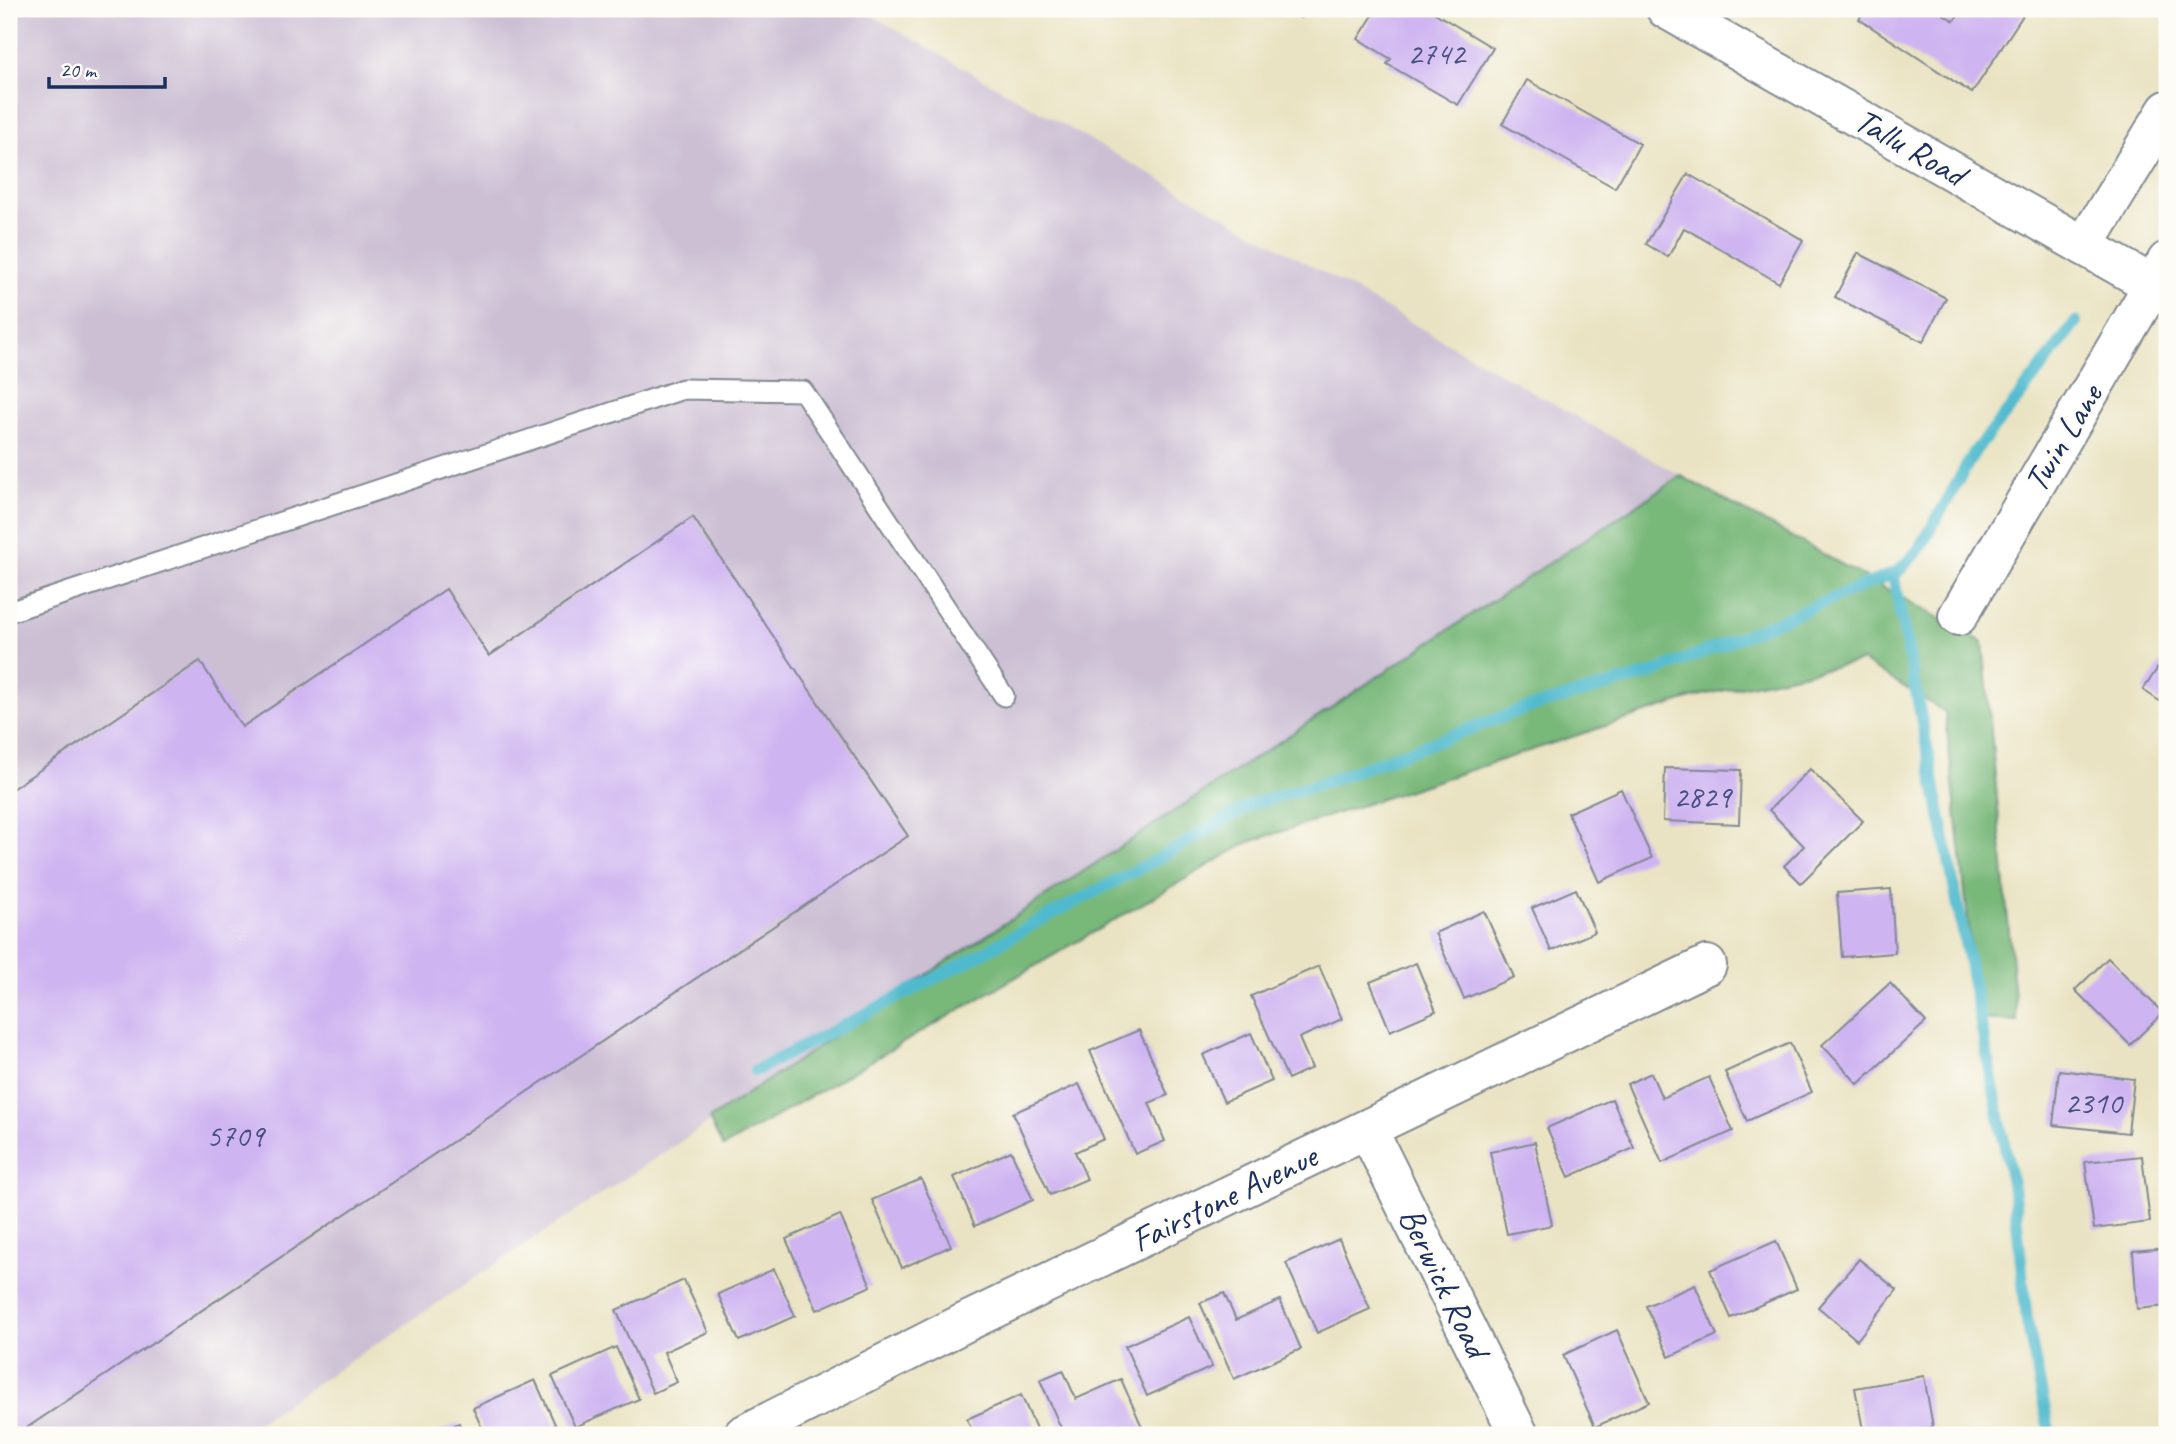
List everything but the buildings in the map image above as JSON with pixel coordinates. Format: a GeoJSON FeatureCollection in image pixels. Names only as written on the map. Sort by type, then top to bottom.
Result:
{"type":"FeatureCollection","features":[{"type":"Feature","properties":{"kind":"street","name":"Tallu Road"},"geometry":{"type":"LineString","coordinates":[[1666,9],[2084,246],[2160,273]]}},
{"type":"Feature","properties":{"kind":"street"},"geometry":{"type":"LineString","coordinates":[[2084,246],[2167,110]]}},
{"type":"Feature","properties":{"kind":"street","name":"Twin Lane"},"geometry":{"type":"LineString","coordinates":[[1958,615],[2160,273]]}},
{"type":"Feature","properties":{"kind":"street","name":"Fairstone Avenue"},"geometry":{"type":"LineString","coordinates":[[743,1435],[964,1323],[1707,965]]}},
{"type":"Feature","properties":{"kind":"street","name":"Berwick Road"},"geometry":{"type":"LineString","coordinates":[[1368,1130],[1519,1435]]}},
{"type":"Feature","properties":{"kind":"lane"},"geometry":{"type":"LineString","coordinates":[[9,612],[683,389],[803,391],[1004,696]]}},
{"type":"Feature","properties":{"kind":"shaded area"},"geometry":{"type":"Polygon","coordinates":[[[9,9],[860,9],[1681,476],[239,1435],[9,1435],[9,9]]]}},
{"type":"Feature","properties":{"kind":"green space"},"geometry":{"type":"Polygon","coordinates":[[[1681,476],[1983,642],[2017,1021],[1979,1019],[1945,712],[1862,661],[1698,696],[1249,842],[723,1147],[709,1119],[1681,476]]]}},
{"type":"Feature","properties":{"kind":"waterway"},"geometry":{"type":"LineString","coordinates":[[755,1071],[974,958],[1154,861],[1252,804],[1323,783],[1524,709],[1653,673],[1899,571],[1920,548],[1975,451],[2076,322]]}},
{"type":"Feature","properties":{"kind":"waterway"},"geometry":{"type":"LineString","coordinates":[[1893,574],[2014,1193],[2027,1321],[2050,1435]]}}]}
